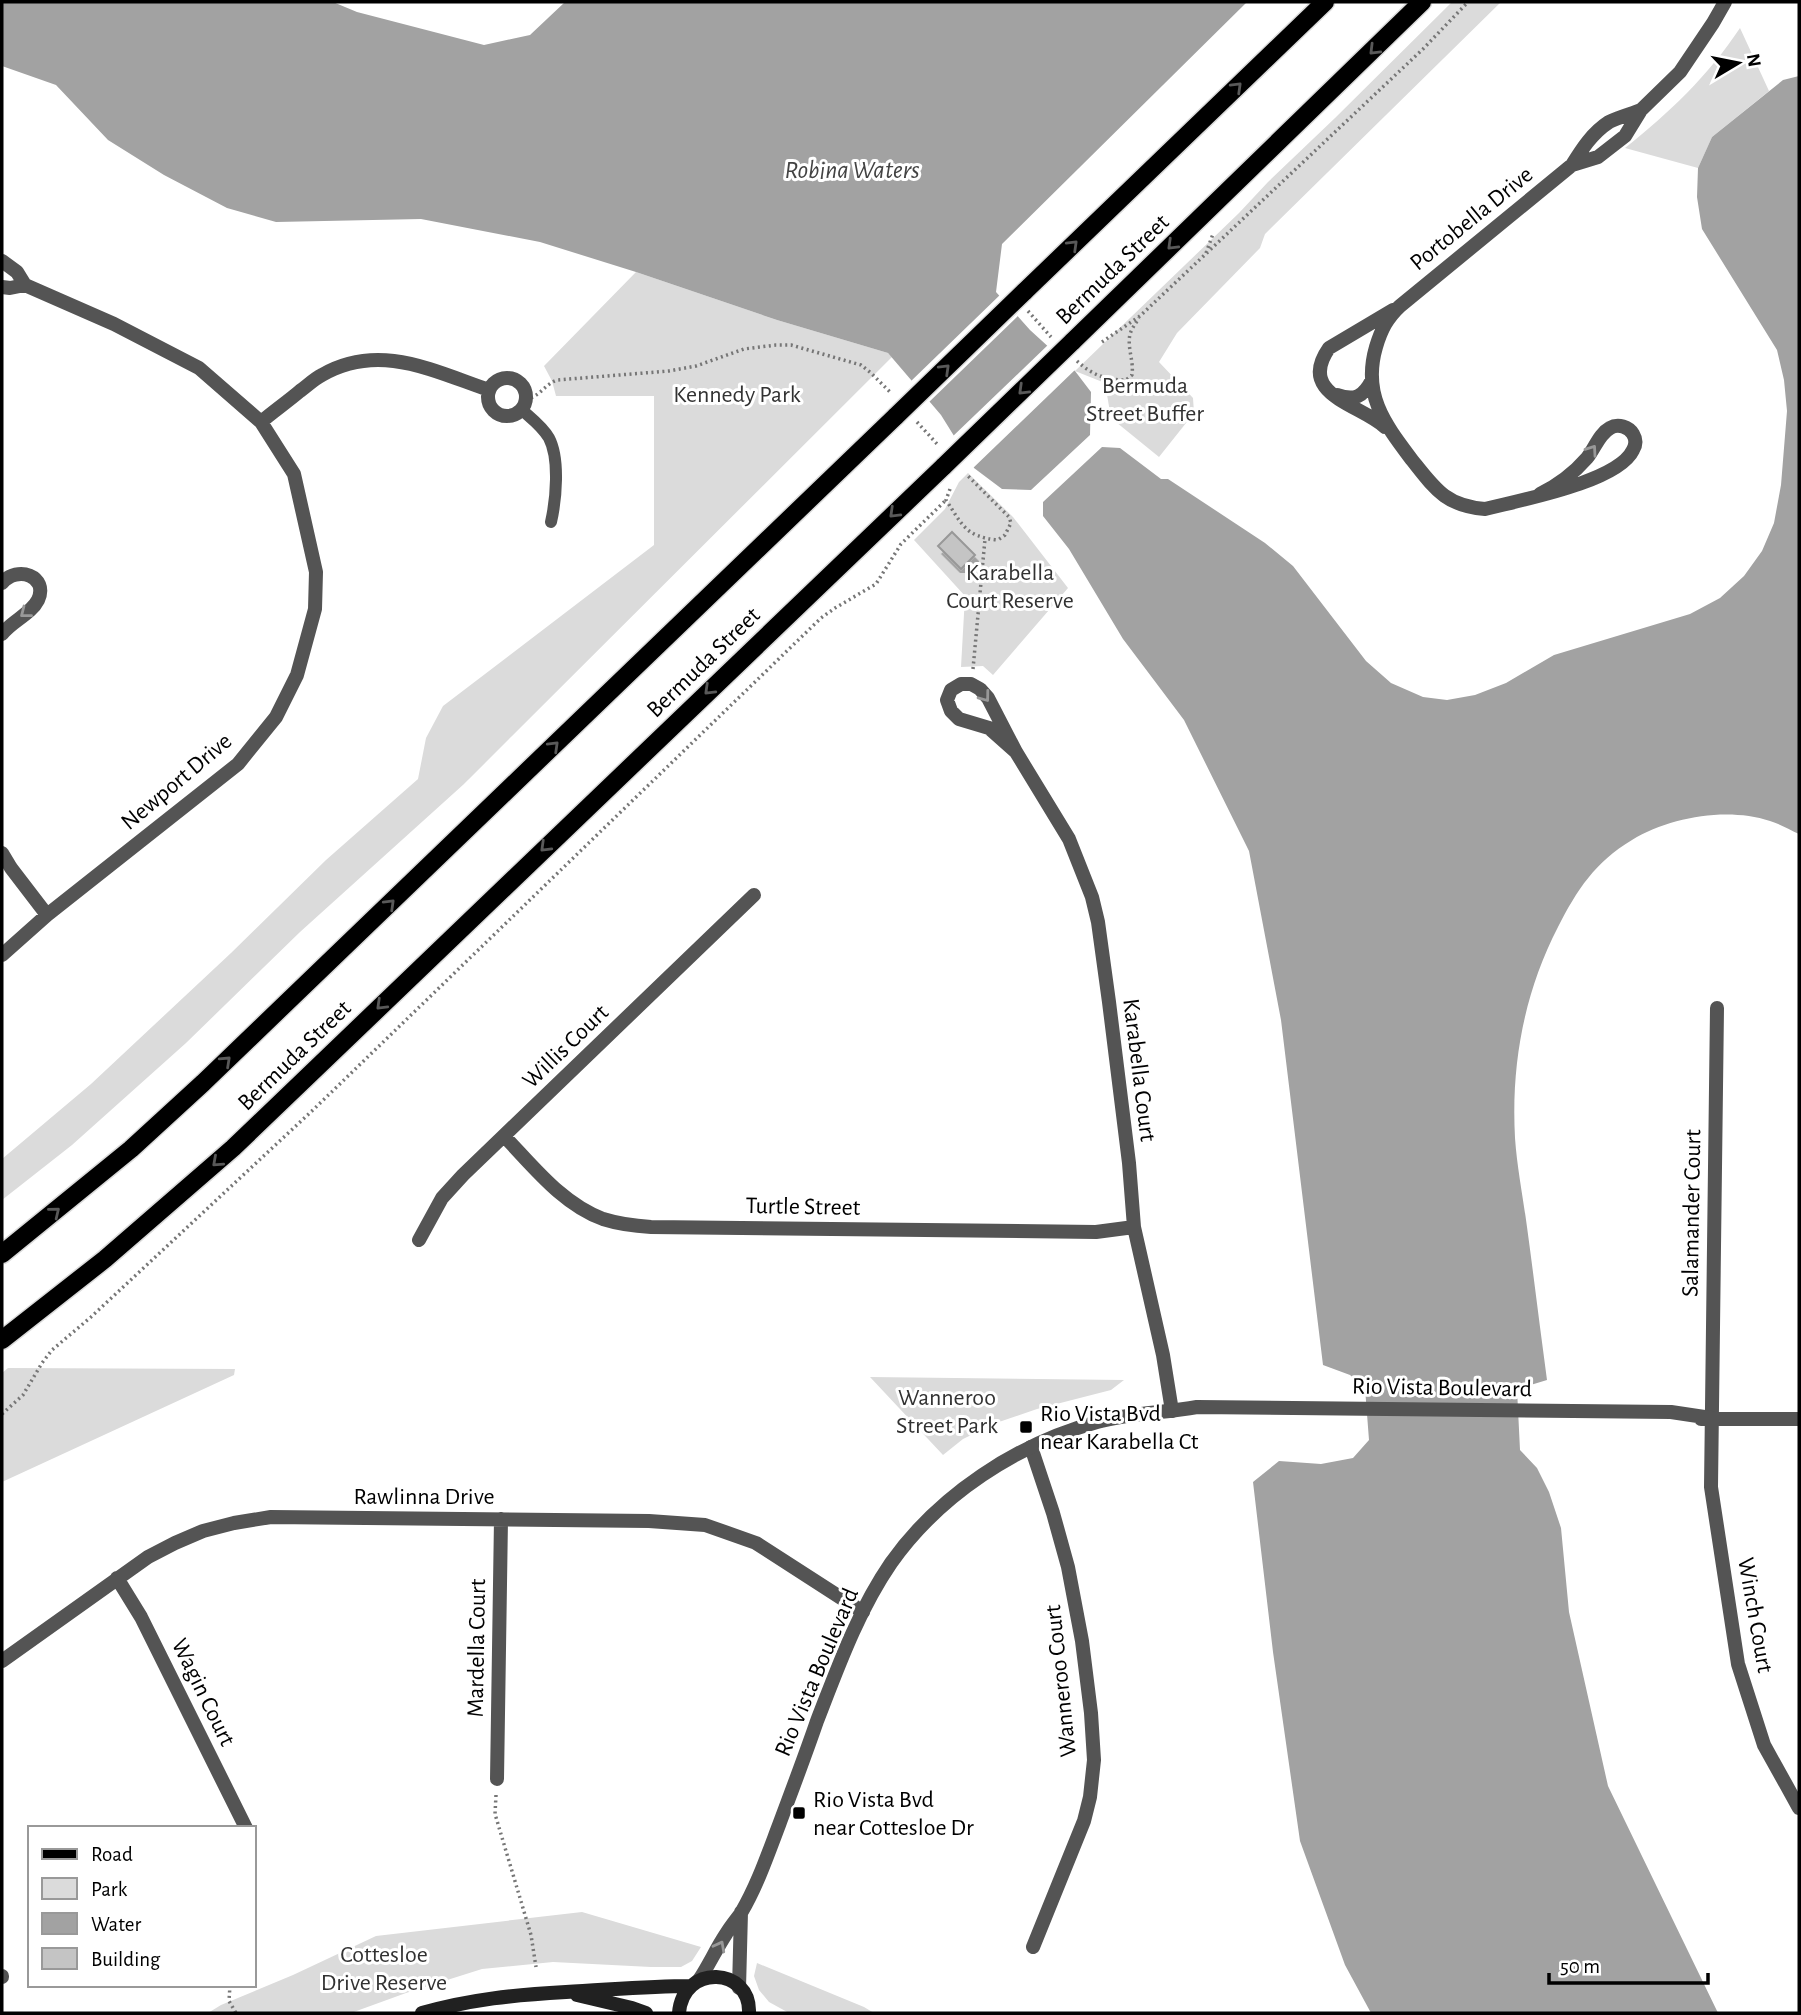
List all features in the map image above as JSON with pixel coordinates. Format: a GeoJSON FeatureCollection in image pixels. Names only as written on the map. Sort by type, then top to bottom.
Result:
{"type":"FeatureCollection","features":[{"type":"Feature","properties":{"kind":"main road","name":"Bermuda Street"},"geometry":{"type":"LineString","coordinates":[[2,1254],[131,1149],[203,1083],[897,409],[1024,292],[1325,2]]}},
{"type":"Feature","properties":{"kind":"main road","name":"Bermuda Street"},"geometry":{"type":"LineString","coordinates":[[2,1340],[105,1259],[233,1148],[946,465],[1422,2]]}},
{"type":"Feature","properties":{"kind":"main road"},"geometry":{"type":"LineString","coordinates":[[422,2013],[470,2001],[537,1992],[694,1983],[709,1977],[720,1977],[731,1981],[763,2013]]}},
{"type":"Feature","properties":{"kind":"main road"},"geometry":{"type":"LineString","coordinates":[[679,2013],[683,1994],[694,1983]]}},
{"type":"Feature","properties":{"kind":"main road"},"geometry":{"type":"LineString","coordinates":[[565,1992],[646,2013]]}},
{"type":"Feature","properties":{"kind":"main road"},"geometry":{"type":"LineString","coordinates":[[743,1992],[749,2013]]}},
{"type":"Feature","properties":{"kind":"street","name":"Portobella Drive"},"geometry":{"type":"LineString","coordinates":[[1572,165],[1598,157],[1625,136],[1641,110],[1680,72],[1725,2]]}},
{"type":"Feature","properties":{"kind":"street","name":"Portobella Drive"},"geometry":{"type":"LineString","coordinates":[[1540,494],[1556,486],[1586,460],[1601,435],[1608,429],[1626,427],[1633,432],[1634,448],[1622,464],[1590,481],[1485,509],[1458,504],[1430,483],[1391,432],[1378,410],[1372,388],[1371,364],[1380,334],[1389,317],[1400,306],[1572,165],[1587,141],[1609,122],[1641,110]]}},
{"type":"Feature","properties":{"kind":"street","name":"Newport Drive"},"geometry":{"type":"LineString","coordinates":[[2,261],[17,272],[25,285],[114,324],[199,368],[261,422],[294,474],[316,572],[315,609],[297,675],[275,717],[238,764],[47,915],[2,955]]}},
{"type":"Feature","properties":{"kind":"street"},"geometry":{"type":"LineString","coordinates":[[2,288],[25,285]]}},
{"type":"Feature","properties":{"kind":"street","name":"Portobella Drive"},"geometry":{"type":"LineString","coordinates":[[1391,432],[1374,417],[1334,398],[1324,387],[1320,372],[1322,358],[1328,348],[1400,306]]}},
{"type":"Feature","properties":{"kind":"street"},"geometry":{"type":"LineString","coordinates":[[261,422],[318,376],[355,362],[394,360],[489,390]]}},
{"type":"Feature","properties":{"kind":"street"},"geometry":{"type":"LineString","coordinates":[[509,377],[515,379],[524,387],[524,405],[510,416],[497,413],[489,403],[489,390],[497,380],[509,377]]}},
{"type":"Feature","properties":{"kind":"street"},"geometry":{"type":"LineString","coordinates":[[1327,391],[1345,398],[1356,397],[1366,391],[1372,380]]}},
{"type":"Feature","properties":{"kind":"street"},"geometry":{"type":"LineString","coordinates":[[2,583],[14,574],[31,576],[37,581],[40,594],[34,607],[2,634]]}},
{"type":"Feature","properties":{"kind":"street","name":"Karabella Court"},"geometry":{"type":"LineString","coordinates":[[1016,752],[989,728],[959,719],[951,711],[947,700],[951,690],[961,684],[971,684],[981,689],[988,698],[1016,752],[1069,839],[1092,897],[1111,1016],[1134,1227],[1163,1355],[1172,1411]]}},
{"type":"Feature","properties":{"kind":"street"},"geometry":{"type":"LineString","coordinates":[[2,853],[47,915]]}},
{"type":"Feature","properties":{"kind":"street","name":"Willis Court"},"geometry":{"type":"LineString","coordinates":[[419,1240],[442,1198],[463,1175],[754,895]]}},
{"type":"Feature","properties":{"kind":"street","name":"Salamander Court"},"geometry":{"type":"LineString","coordinates":[[1711,1418],[1717,1008]]}},
{"type":"Feature","properties":{"kind":"street","name":"Turtle Street"},"geometry":{"type":"LineString","coordinates":[[504,1136],[555,1189],[578,1206],[601,1218],[624,1224],[651,1227],[1096,1232],[1134,1227]]}},
{"type":"Feature","properties":{"kind":"street","name":"Rio Vista Boulevard"},"geometry":{"type":"LineString","coordinates":[[694,1983],[741,1912],[767,1856],[837,1669],[863,1612],[892,1562],[916,1533],[965,1488],[997,1465],[1031,1447],[1062,1433],[1097,1422],[1197,1407],[1350,1414],[1523,1416],[1670,1422],[1711,1418],[1799,1419]]}},
{"type":"Feature","properties":{"kind":"street","name":"Winch Court"},"geometry":{"type":"LineString","coordinates":[[1711,1418],[1711,1486],[1738,1664],[1764,1745],[1799,1808]]}},
{"type":"Feature","properties":{"kind":"street","name":"Wanneroo Court"},"geometry":{"type":"LineString","coordinates":[[1031,1447],[1069,1567],[1084,1653],[1094,1760],[1084,1821],[1033,1947]]}},
{"type":"Feature","properties":{"kind":"street","name":"Rawlinna Drive"},"geometry":{"type":"LineString","coordinates":[[2,1661],[148,1557],[203,1531],[271,1517],[649,1521],[705,1525],[756,1543],[863,1612]]}},
{"type":"Feature","properties":{"kind":"street","name":"Mardella Court"},"geometry":{"type":"LineString","coordinates":[[497,1779],[501,1519]]}},
{"type":"Feature","properties":{"kind":"street","name":"Wagin Court"},"geometry":{"type":"LineString","coordinates":[[117,1578],[141,1617],[245,1826]]}},
{"type":"Feature","properties":{"kind":"street","name":"Rio Vista Boulevard"},"geometry":{"type":"LineString","coordinates":[[741,1912],[743,1992]]}},
{"type":"Feature","properties":{"kind":"lane"},"geometry":{"type":"LineString","coordinates":[[524,405],[549,438],[553,449],[556,496],[551,522]]}},
{"type":"Feature","properties":{"kind":"path"},"geometry":{"type":"LineString","coordinates":[[1094,347],[1140,316],[1423,50],[1468,2]]}},
{"type":"Feature","properties":{"kind":"path"},"geometry":{"type":"LineString","coordinates":[[524,405],[541,393],[549,382],[557,380],[669,371],[696,366],[744,349],[791,345],[861,365],[882,383],[897,409]]}},
{"type":"Feature","properties":{"kind":"path"},"geometry":{"type":"LineString","coordinates":[[915,420],[946,465],[946,500],[968,532],[985,539],[998,540],[1005,535],[1011,523],[1009,517],[967,475]]}},
{"type":"Feature","properties":{"kind":"path"},"geometry":{"type":"LineString","coordinates":[[2,1414],[23,1395],[52,1350],[91,1317],[324,1099],[821,618],[876,584],[901,544],[946,500]]}},
{"type":"Feature","properties":{"kind":"path"},"geometry":{"type":"LineString","coordinates":[[971,684],[985,539]]}},
{"type":"Feature","properties":{"kind":"path"},"geometry":{"type":"LineString","coordinates":[[497,1779],[495,1814],[531,1935],[536,1967]]}},
{"type":"Feature","properties":{"kind":"path"},"geometry":{"type":"LineString","coordinates":[[230,1987],[229,2001],[236,2013]]}},
{"type":"Feature","properties":{"kind":"green space","name":"Bermuda Street Buffer"},"geometry":{"type":"Polygon","coordinates":[[[1452,2],[1501,2],[1265,234],[1260,248],[1177,333],[1159,362],[1193,398],[1194,413],[1159,457],[1111,418],[1105,383],[1075,371],[1452,2]]]}},
{"type":"Feature","properties":{"kind":"green space"},"geometry":{"type":"Polygon","coordinates":[[[1740,28],[1769,91],[1712,137],[1698,168],[1625,148],[1687,93],[1715,62],[1740,28]]]}},
{"type":"Feature","properties":{"kind":"green space","name":"Kennedy Park"},"geometry":{"type":"Polygon","coordinates":[[[636,272],[777,320],[888,353],[892,357],[464,784],[300,932],[186,1043],[72,1145],[2,1200],[2,1159],[91,1084],[326,860],[418,779],[426,738],[443,706],[654,545],[654,396],[556,396],[544,366],[636,272]]]}},
{"type":"Feature","properties":{"kind":"green space","name":"Karabella Court Reserve"},"geometry":{"type":"Polygon","coordinates":[[[968,473],[1013,517],[1068,588],[993,675],[983,666],[961,667],[965,596],[914,540],[945,509],[959,482],[968,473]]]}},
{"type":"Feature","properties":{"kind":"green space"},"geometry":{"type":"Polygon","coordinates":[[[8,1368],[235,1369],[234,1375],[2,1482],[2,1373],[8,1368]]]}},
{"type":"Feature","properties":{"kind":"green space","name":"Wanneroo Street Park"},"geometry":{"type":"Polygon","coordinates":[[[870,1377],[1124,1380],[1111,1390],[1037,1409],[996,1423],[963,1439],[943,1455],[870,1377]]]}},
{"type":"Feature","properties":{"kind":"green space","name":"Cottesloe Drive Reserve"},"geometry":{"type":"Polygon","coordinates":[[[582,1912],[701,1947],[692,1961],[681,1967],[553,1962],[482,1969],[351,2013],[208,2013],[376,1936],[582,1912]]]}},
{"type":"Feature","properties":{"kind":"green space"},"geometry":{"type":"Polygon","coordinates":[[[757,1963],[874,2013],[789,2013],[769,2002],[759,1990],[754,1976],[757,1963]]]}},
{"type":"Feature","properties":{"kind":"water","name":"Robina Waters"},"geometry":{"type":"Polygon","coordinates":[[[2,2],[333,2],[357,12],[484,45],[530,35],[565,2],[1247,2],[1002,244],[996,292],[1030,330],[1075,371],[1091,392],[1090,435],[1031,490],[1002,489],[974,468],[941,415],[888,353],[777,320],[540,242],[421,219],[276,222],[227,208],[164,175],[108,140],[56,85],[2,66],[2,2]]]}},
{"type":"Feature","properties":{"kind":"water"},"geometry":{"type":"Polygon","coordinates":[[[1799,76],[1799,834],[1774,822],[1753,817],[1699,817],[1681,820],[1647,832],[1619,849],[1597,867],[1565,914],[1536,977],[1522,1030],[1515,1083],[1516,1149],[1547,1380],[1517,1389],[1520,1450],[1537,1468],[1549,1492],[1561,1528],[1569,1612],[1608,1786],[1718,2013],[1371,2013],[1345,1965],[1300,1841],[1273,1652],[1253,1482],[1279,1461],[1321,1464],[1353,1458],[1369,1440],[1365,1388],[1350,1375],[1323,1365],[1281,1020],[1249,851],[1184,720],[1123,639],[1069,549],[1043,516],[1043,502],[1102,447],[1120,448],[1161,479],[1168,479],[1265,543],[1293,566],[1366,661],[1391,683],[1423,697],[1447,700],[1475,695],[1506,683],[1554,655],[1690,614],[1720,598],[1744,576],[1762,551],[1774,523],[1781,485],[1787,411],[1777,350],[1702,229],[1697,197],[1698,168],[1712,137],[1783,80],[1799,76]]]}},
{"type":"Feature","properties":{"kind":"pier"},"geometry":{"type":"Polygon","coordinates":[[[1002,293],[1020,314],[927,404],[909,383],[1002,293]]]}},
{"type":"Feature","properties":{"kind":"pier"},"geometry":{"type":"Polygon","coordinates":[[[1050,343],[1077,368],[971,470],[951,438],[1050,343]]]}},
{"type":"Feature","properties":{"kind":"building"},"geometry":{"type":"Polygon","coordinates":[[[952,532],[975,555],[961,569],[938,546],[952,532]]]}},
{"type":"Feature","properties":{"kind":"place","name":"Rio Vista Bvd near Karabella Ct"},"geometry":{"type":"Point","coordinates":[1026,1427]}},
{"type":"Feature","properties":{"kind":"place","name":"Rio Vista Bvd near Cottesloe Dr"},"geometry":{"type":"Point","coordinates":[799,1813]}}]}
